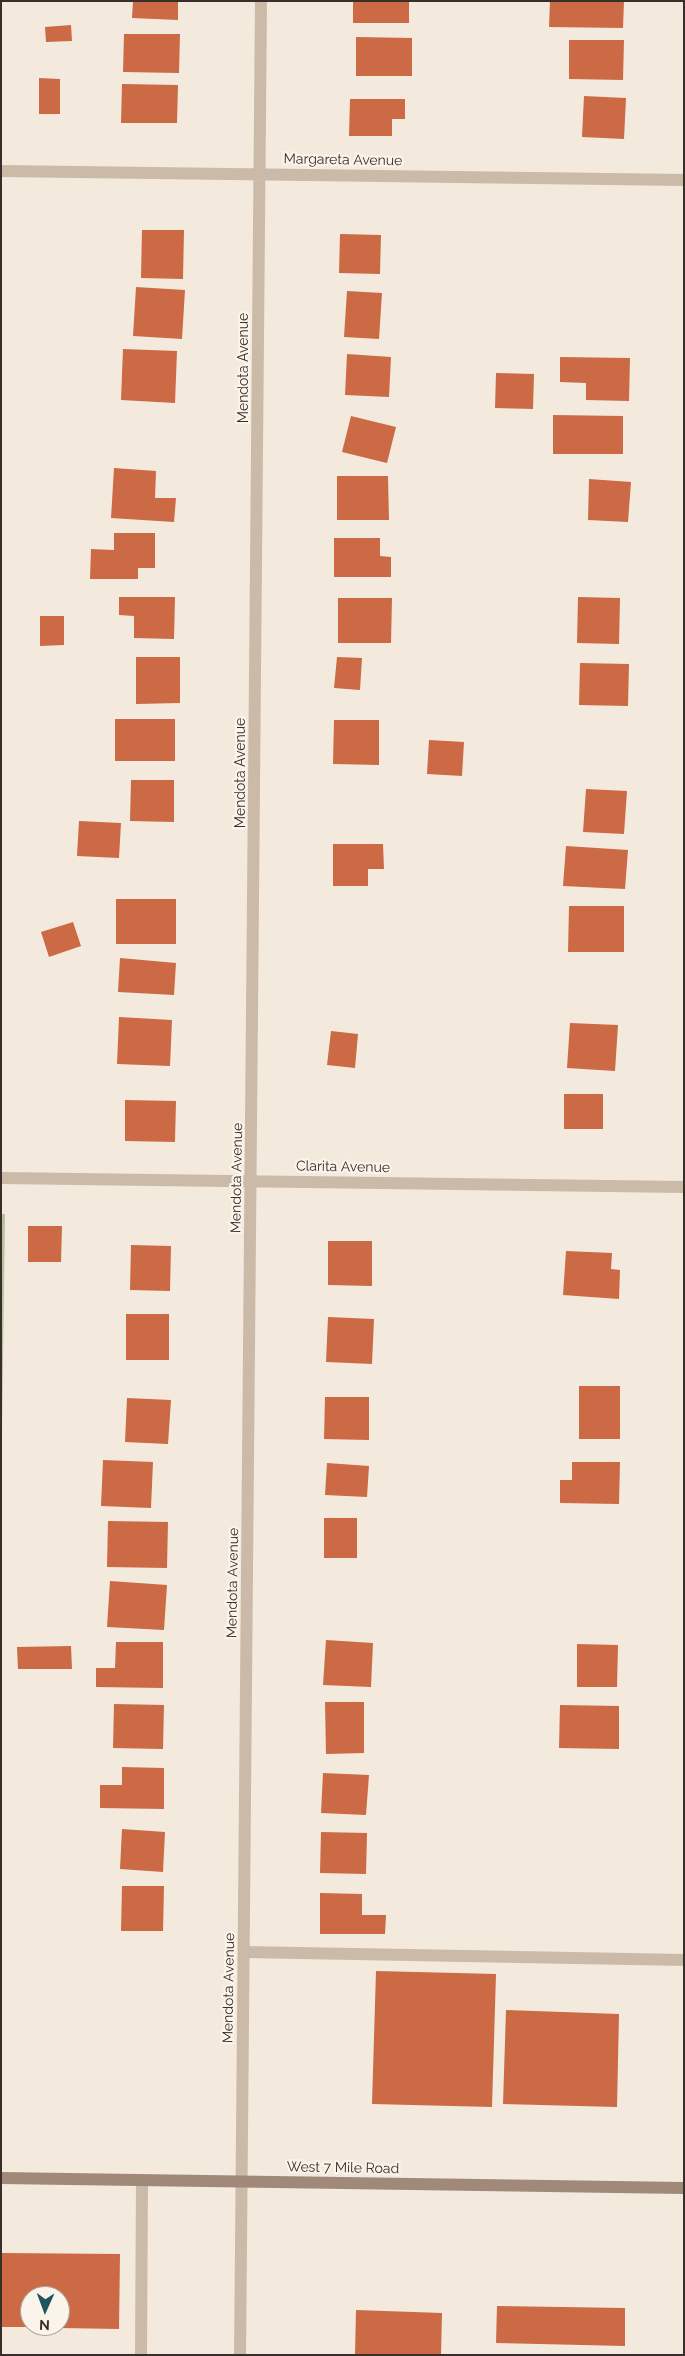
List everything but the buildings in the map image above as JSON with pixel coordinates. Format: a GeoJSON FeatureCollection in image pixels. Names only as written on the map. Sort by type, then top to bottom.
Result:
{"type":"FeatureCollection","features":[{"type":"Feature","properties":{"kind":"main road","name":"West 7 Mile Road"},"geometry":{"type":"LineString","coordinates":[[1,2178],[684,2188]]}},
{"type":"Feature","properties":{"kind":"street","name":"Mendota Avenue"},"geometry":{"type":"LineString","coordinates":[[240,2355],[262,1]]}},
{"type":"Feature","properties":{"kind":"street","name":"Margareta Avenue"},"geometry":{"type":"LineString","coordinates":[[1,171],[684,180]]}},
{"type":"Feature","properties":{"kind":"street","name":"Clarita Avenue"},"geometry":{"type":"LineString","coordinates":[[1,1178],[684,1187]]}},
{"type":"Feature","properties":{"kind":"street"},"geometry":{"type":"LineString","coordinates":[[244,1952],[684,1960]]}},
{"type":"Feature","properties":{"kind":"street"},"geometry":{"type":"LineString","coordinates":[[141,2355],[142,2180]]}},
{"type":"Feature","properties":{"kind":"green space"},"geometry":{"type":"Polygon","coordinates":[[[1,1214],[5,1214],[1,1507],[1,1214]]]}}]}
